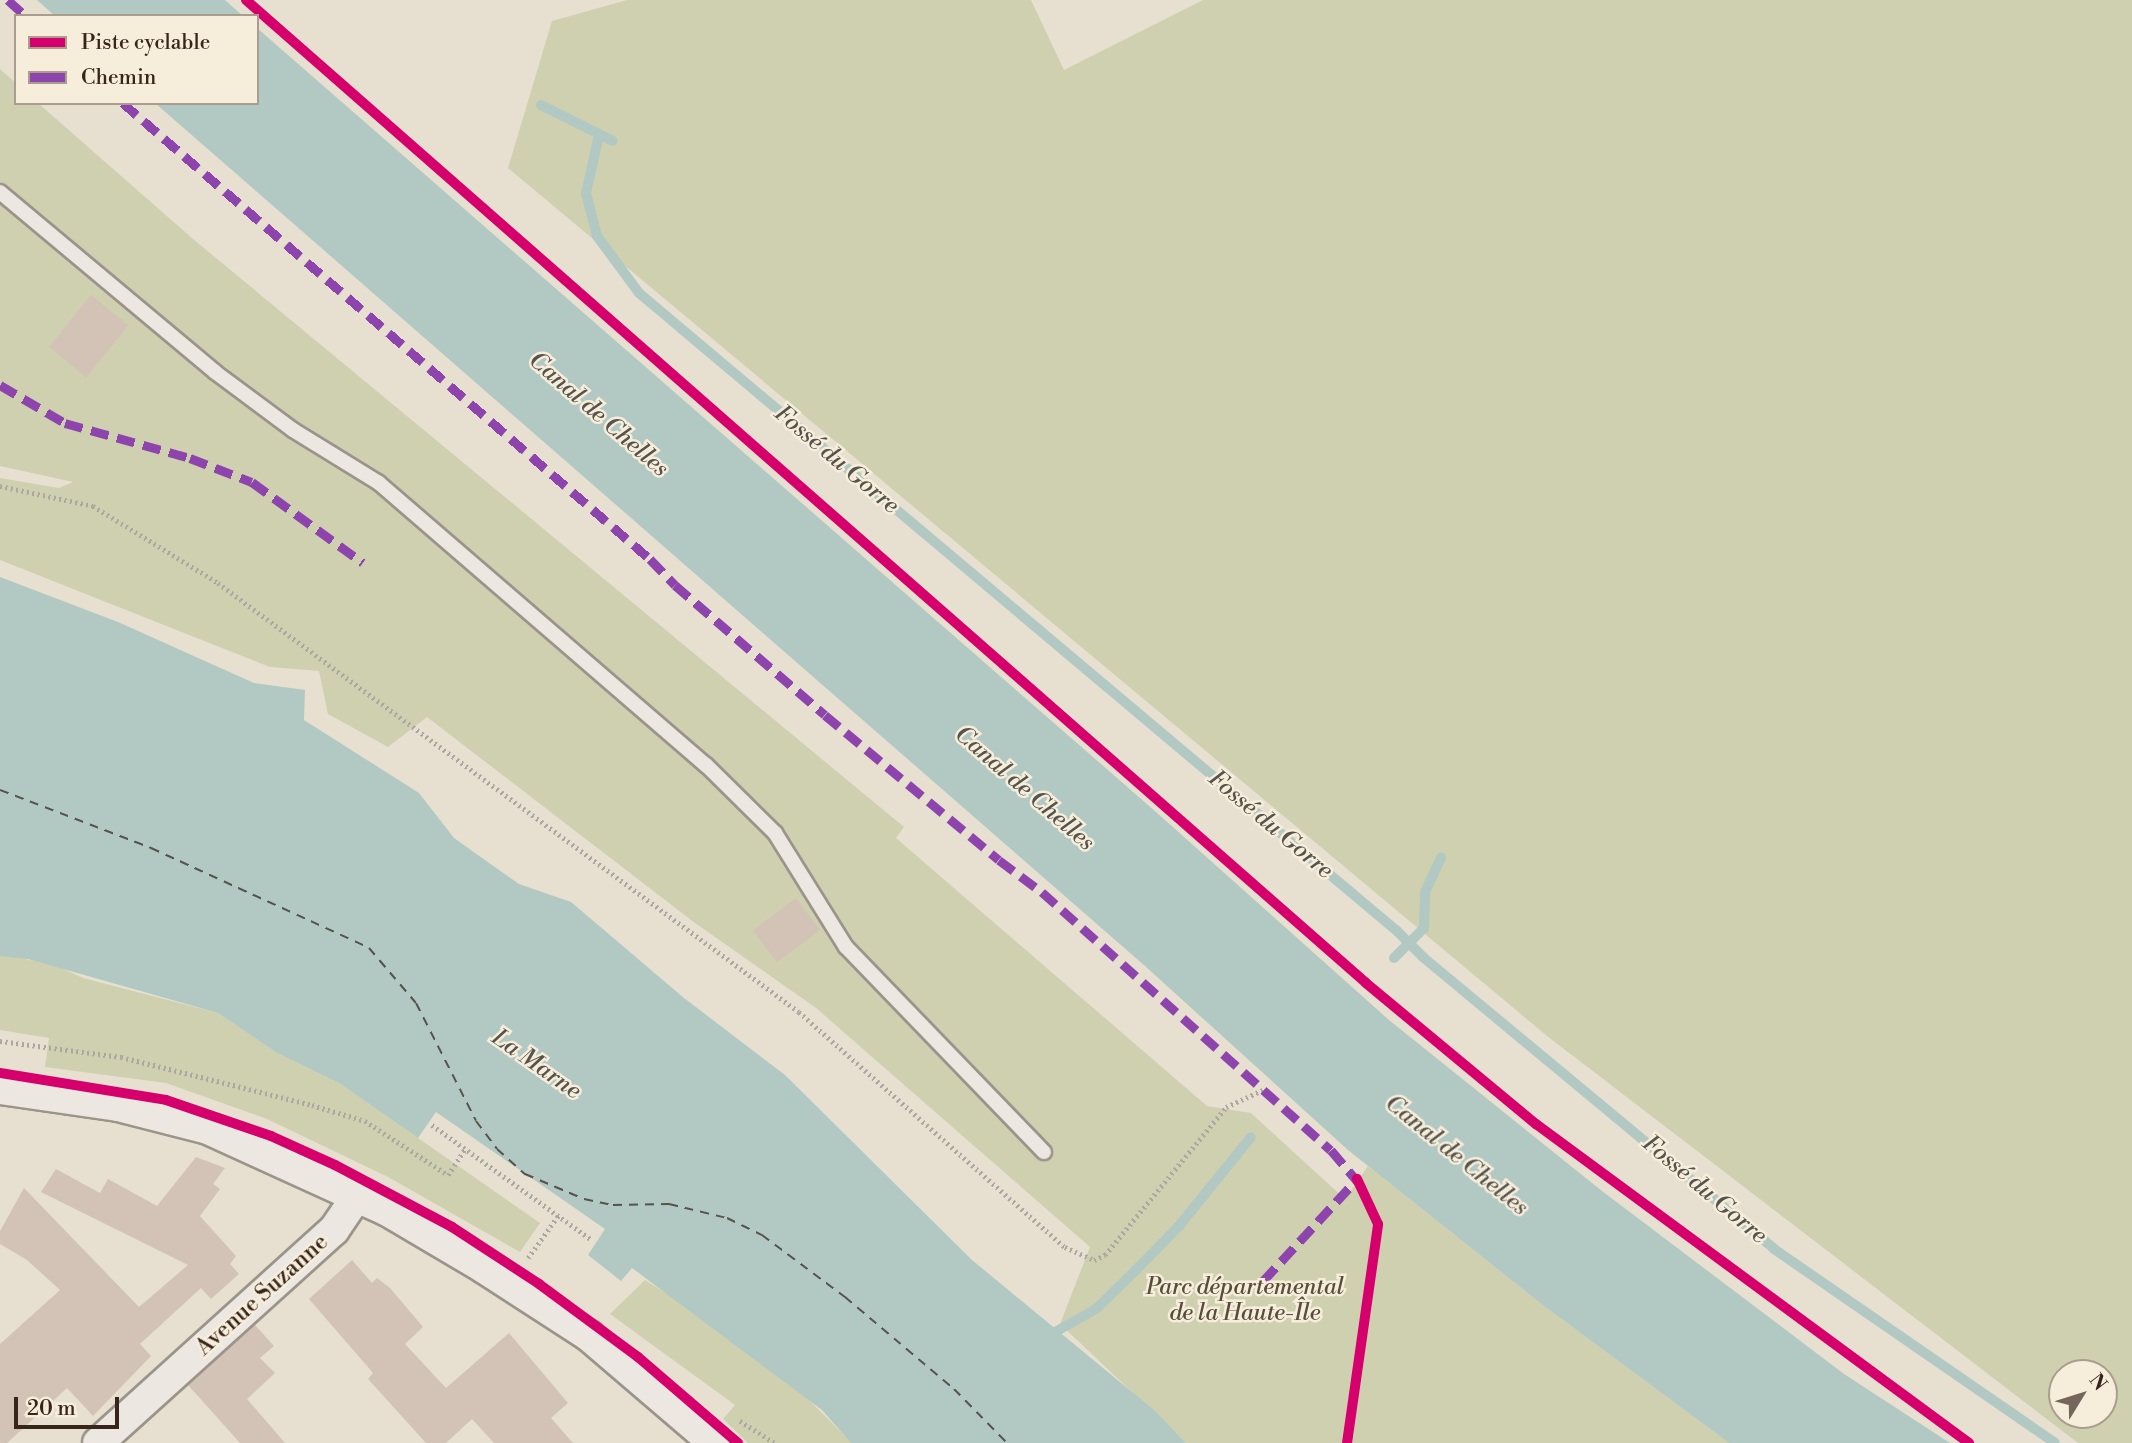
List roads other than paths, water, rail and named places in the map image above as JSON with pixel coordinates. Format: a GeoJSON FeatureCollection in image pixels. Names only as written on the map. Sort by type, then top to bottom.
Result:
{"type":"FeatureCollection","features":[{"type":"Feature","properties":{"kind":"street"},"geometry":{"type":"LineString","coordinates":[[0,1089],[118,1107],[208,1129],[357,1196],[484,1268],[589,1336],[709,1441]]}},
{"type":"Feature","properties":{"kind":"street","name":"Avenue Suzanne"},"geometry":{"type":"LineString","coordinates":[[98,1443],[334,1230],[357,1196]]}},
{"type":"Feature","properties":{"kind":"lane"},"geometry":{"type":"LineString","coordinates":[[0,191],[215,372],[276,418],[348,462],[397,498],[706,765],[775,833],[846,947],[1044,1152]]}},
{"type":"Feature","properties":{"kind":"water"},"geometry":{"type":"Polygon","coordinates":[[[37,0],[225,0],[241,14],[53,14],[37,0]]]}},
{"type":"Feature","properties":{"kind":"water","name":"Canal de Chelles"},"geometry":{"type":"Polygon","coordinates":[[[259,30],[1156,812],[1389,1020],[1602,1191],[1844,1374],[1950,1443],[1729,1443],[1540,1303],[1348,1150],[1145,966],[157,105],[259,105],[259,30]]]}},
{"type":"Feature","properties":{"kind":"water","name":"La Marne"},"geometry":{"type":"Polygon","coordinates":[[[0,577],[118,622],[254,683],[305,690],[304,720],[419,793],[454,838],[519,884],[571,902],[684,998],[785,1075],[972,1260],[1154,1410],[1186,1443],[851,1443],[822,1410],[632,1268],[621,1281],[588,1255],[605,1229],[436,1112],[418,1138],[339,1083],[277,1053],[218,1013],[28,959],[0,956],[0,577]]]}},
{"type":"Feature","properties":{"kind":"waterway"},"geometry":{"type":"LineString","coordinates":[[541,105],[613,141]]}},
{"type":"Feature","properties":{"kind":"waterway","name":"Fossé du Gorre"},"geometry":{"type":"LineString","coordinates":[[599,135],[586,193],[597,236],[639,293],[1397,931],[1424,958],[1774,1249],[2055,1443]]}},
{"type":"Feature","properties":{"kind":"waterway"},"geometry":{"type":"LineString","coordinates":[[1394,958],[1424,928],[1425,892],[1441,857]]}},
{"type":"Feature","properties":{"kind":"waterway"},"geometry":{"type":"LineString","coordinates":[[1048,1336],[1096,1309],[1137,1269],[1179,1226],[1251,1137]]}},
{"type":"Feature","properties":{"kind":"park label","name":"Parc départemental de la Haute-Île"},"geometry":{"type":"Point","coordinates":[1245,1300]}}]}
